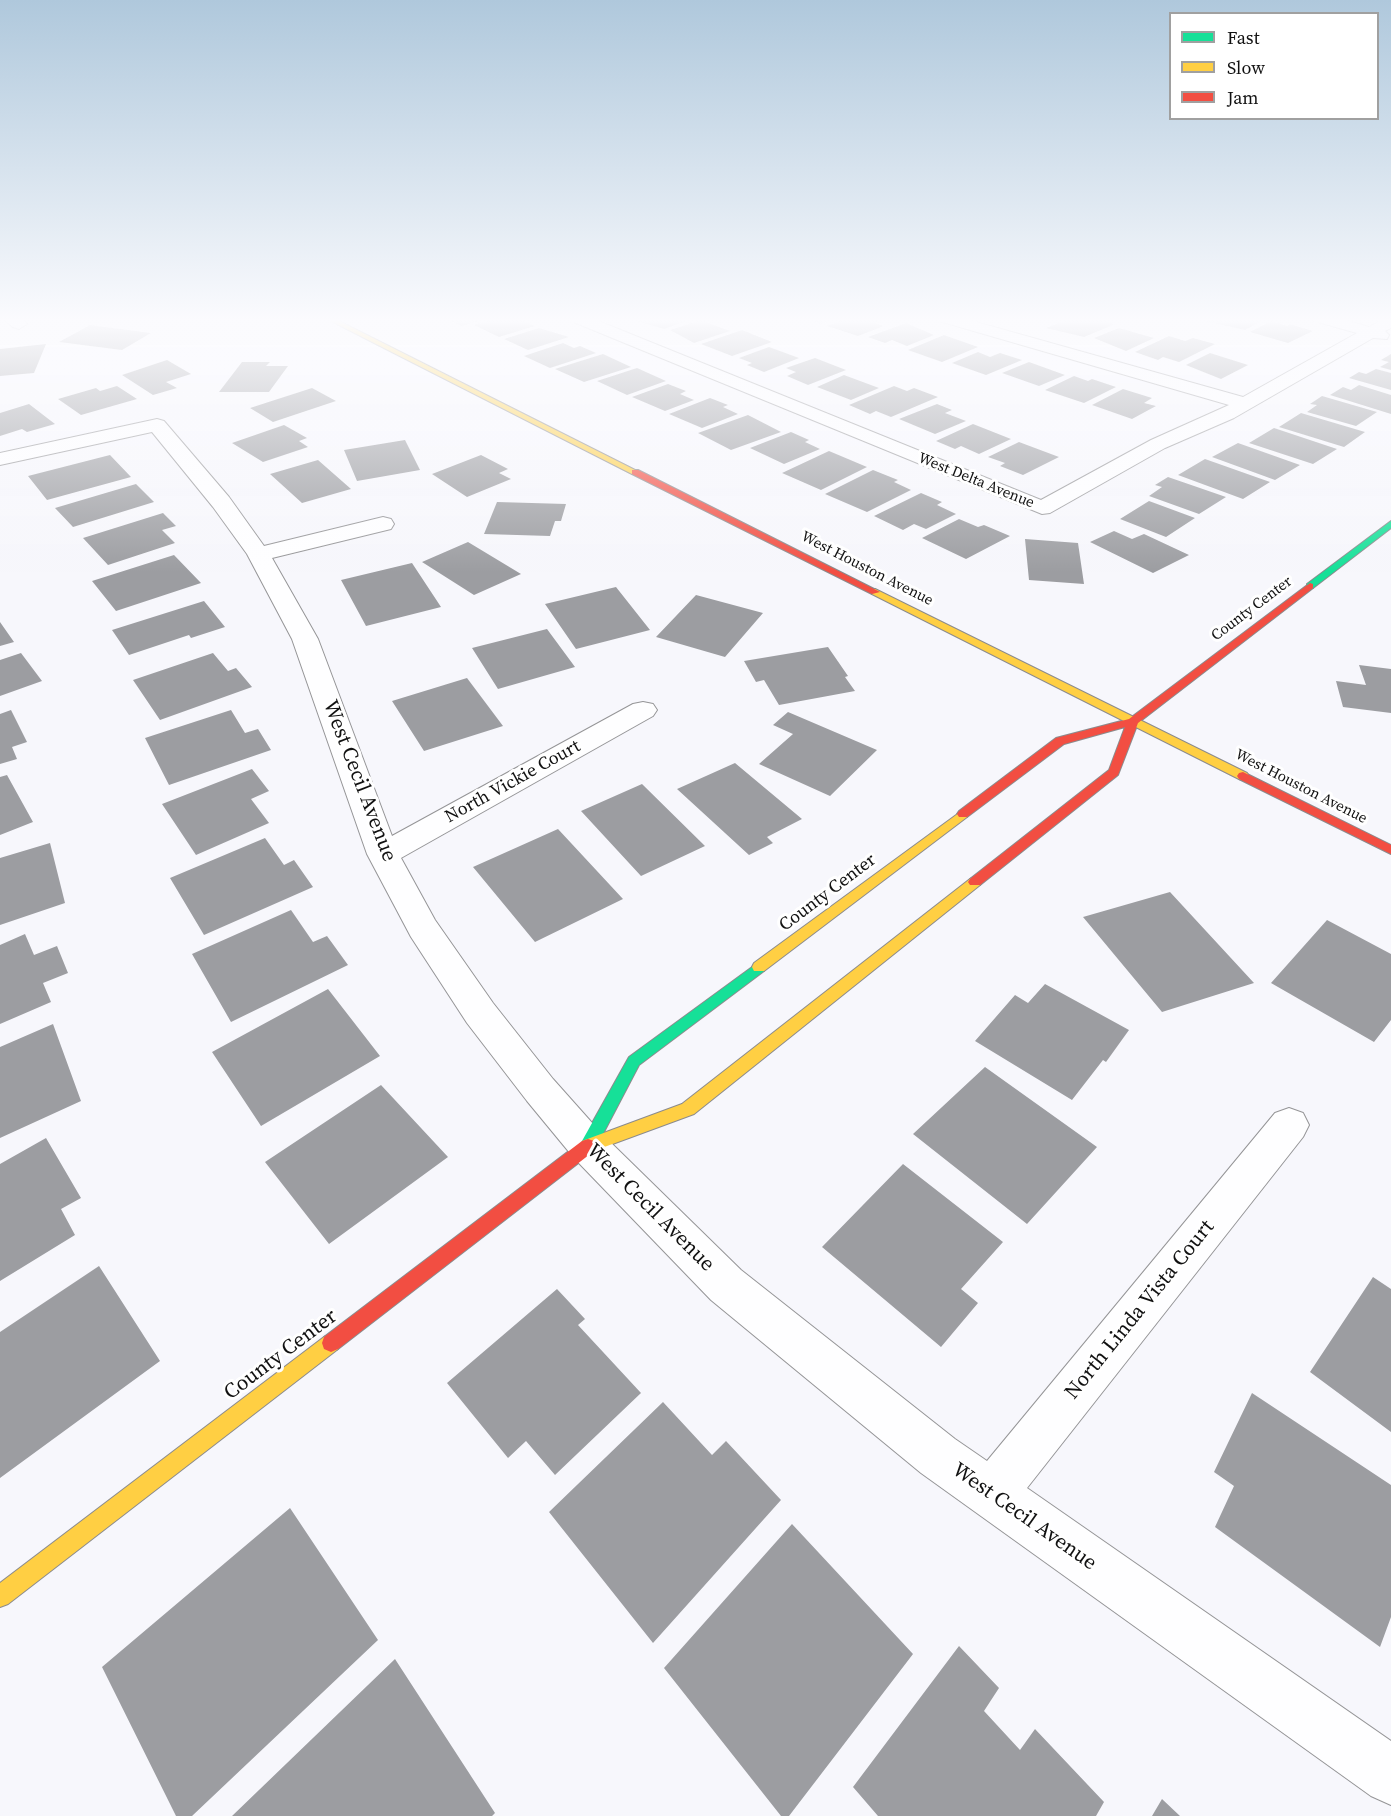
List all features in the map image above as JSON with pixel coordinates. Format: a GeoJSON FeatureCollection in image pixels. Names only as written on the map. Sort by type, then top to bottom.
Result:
{"type":"FeatureCollection","features":[{"type":"Feature","properties":{"kind":"street","name":"West Houston Avenue"},"geometry":{"type":"LineString","coordinates":[[497,403],[1391,850]]}},
{"type":"Feature","properties":{"kind":"street","name":"West Delta Avenue"},"geometry":{"type":"LineString","coordinates":[[784,403],[1042,508],[1158,444],[1245,404]]}},
{"type":"Feature","properties":{"kind":"street"},"geometry":{"type":"LineString","coordinates":[[1241,403],[1245,404]]}},
{"type":"Feature","properties":{"kind":"street","name":"West Cecil Avenue"},"geometry":{"type":"LineString","coordinates":[[0,459],[157,425],[221,502],[258,554],[305,639],[383,854],[423,928],[480,1013],[540,1090],[588,1146],[726,1285],[938,1456],[1391,1776]]}},
{"type":"Feature","properties":{"kind":"street"},"geometry":{"type":"LineString","coordinates":[[258,554],[383,524]]}},
{"type":"Feature","properties":{"kind":"street","name":"County Center"},"geometry":{"type":"LineString","coordinates":[[588,1146],[634,1061],[1060,741],[1132,721],[1391,524]]}},
{"type":"Feature","properties":{"kind":"street","name":"North Vickie Court"},"geometry":{"type":"LineString","coordinates":[[383,854],[643,710]]}},
{"type":"Feature","properties":{"kind":"street","name":"County Center"},"geometry":{"type":"LineString","coordinates":[[0,1596],[588,1146],[688,1109],[1114,772],[1132,721]]}},
{"type":"Feature","properties":{"kind":"street","name":"North Linda Vista Court"},"geometry":{"type":"LineString","coordinates":[[991,1494],[1289,1125]]}},
{"type":"Feature","properties":{"kind":"building"},"geometry":{"type":"Polygon","coordinates":[[[63,403],[124,403],[81,415],[63,403]]]}},
{"type":"Feature","properties":{"kind":"building"},"geometry":{"type":"Polygon","coordinates":[[[266,403],[331,403],[273,422],[250,408],[266,403]]]}},
{"type":"Feature","properties":{"kind":"building"},"geometry":{"type":"Polygon","coordinates":[[[646,403],[687,403],[665,411],[646,403]]]}},
{"type":"Feature","properties":{"kind":"building"},"geometry":{"type":"Polygon","coordinates":[[[698,403],[722,403],[728,405],[723,407],[738,414],[702,428],[669,414],[698,403]]]}},
{"type":"Feature","properties":{"kind":"building"},"geometry":{"type":"Polygon","coordinates":[[[854,403],[924,403],[891,417],[876,411],[870,414],[849,405],[854,403]]]}},
{"type":"Feature","properties":{"kind":"building"},"geometry":{"type":"Polygon","coordinates":[[[1096,403],[1144,403],[1156,406],[1132,419],[1092,405],[1096,403]]]}},
{"type":"Feature","properties":{"kind":"building"},"geometry":{"type":"Polygon","coordinates":[[[1345,403],[1377,412],[1356,426],[1307,412],[1317,405],[1310,404],[1345,403]]]}},
{"type":"Feature","properties":{"kind":"building"},"geometry":{"type":"Polygon","coordinates":[[[1355,403],[1391,403],[1391,414],[1355,403]]]}},
{"type":"Feature","properties":{"kind":"building"},"geometry":{"type":"Polygon","coordinates":[[[29,404],[55,424],[27,432],[22,429],[0,436],[0,413],[29,404]]]}},
{"type":"Feature","properties":{"kind":"building"},"geometry":{"type":"Polygon","coordinates":[[[937,404],[952,410],[945,413],[966,421],[935,434],[899,419],[937,404]]]}},
{"type":"Feature","properties":{"kind":"building"},"geometry":{"type":"Polygon","coordinates":[[[1301,413],[1365,432],[1344,447],[1279,427],[1301,413]]]}},
{"type":"Feature","properties":{"kind":"building"},"geometry":{"type":"Polygon","coordinates":[[[748,415],[781,432],[731,450],[698,433],[748,415]]]}},
{"type":"Feature","properties":{"kind":"building"},"geometry":{"type":"Polygon","coordinates":[[[973,424],[1011,439],[979,454],[961,446],[955,449],[936,441],[973,424]]]}},
{"type":"Feature","properties":{"kind":"building"},"geometry":{"type":"Polygon","coordinates":[[[284,425],[307,438],[299,441],[308,447],[263,462],[232,443],[284,425]]]}},
{"type":"Feature","properties":{"kind":"building"},"geometry":{"type":"Polygon","coordinates":[[[1274,428],[1337,449],[1313,464],[1249,443],[1274,428]]]}},
{"type":"Feature","properties":{"kind":"building"},"geometry":{"type":"Polygon","coordinates":[[[791,432],[809,440],[805,442],[820,449],[784,464],[750,448],[791,432]]]}},
{"type":"Feature","properties":{"kind":"building"},"geometry":{"type":"Polygon","coordinates":[[[405,440],[420,470],[357,481],[344,450],[405,440]]]}},
{"type":"Feature","properties":{"kind":"building"},"geometry":{"type":"Polygon","coordinates":[[[1019,442],[1059,457],[1023,475],[1000,466],[1005,463],[988,457],[1019,442]]]}},
{"type":"Feature","properties":{"kind":"building"},"geometry":{"type":"Polygon","coordinates":[[[1238,443],[1300,465],[1275,480],[1212,457],[1238,443]]]}},
{"type":"Feature","properties":{"kind":"building"},"geometry":{"type":"Polygon","coordinates":[[[829,451],[867,467],[821,490],[782,473],[829,451]]]}},
{"type":"Feature","properties":{"kind":"building"},"geometry":{"type":"Polygon","coordinates":[[[110,455],[131,477],[47,500],[28,476],[110,455]]]}},
{"type":"Feature","properties":{"kind":"building"},"geometry":{"type":"Polygon","coordinates":[[[481,455],[508,469],[499,473],[511,479],[467,497],[432,474],[481,455]]]}},
{"type":"Feature","properties":{"kind":"building"},"geometry":{"type":"Polygon","coordinates":[[[1205,459],[1270,482],[1243,499],[1178,475],[1205,459]]]}},
{"type":"Feature","properties":{"kind":"building"},"geometry":{"type":"Polygon","coordinates":[[[318,460],[351,489],[302,503],[270,474],[318,460]]]}},
{"type":"Feature","properties":{"kind":"building"},"geometry":{"type":"Polygon","coordinates":[[[873,470],[898,480],[894,482],[911,490],[867,512],[825,494],[873,470]]]}},
{"type":"Feature","properties":{"kind":"building"},"geometry":{"type":"Polygon","coordinates":[[[1168,477],[1226,497],[1199,514],[1149,496],[1162,487],[1155,485],[1168,477]]]}},
{"type":"Feature","properties":{"kind":"building"},"geometry":{"type":"Polygon","coordinates":[[[136,484],[154,502],[73,527],[55,508],[136,484]]]}},
{"type":"Feature","properties":{"kind":"building"},"geometry":{"type":"Polygon","coordinates":[[[921,493],[942,502],[937,505],[956,514],[926,529],[914,524],[903,530],[874,516],[921,493]]]}},
{"type":"Feature","properties":{"kind":"building"},"geometry":{"type":"Polygon","coordinates":[[[1149,501],[1195,518],[1166,537],[1120,519],[1149,501]]]}},
{"type":"Feature","properties":{"kind":"building"},"geometry":{"type":"Polygon","coordinates":[[[497,502],[566,504],[561,521],[555,521],[550,536],[484,534],[497,502]]]}},
{"type":"Feature","properties":{"kind":"building"},"geometry":{"type":"Polygon","coordinates":[[[163,513],[176,526],[162,530],[175,543],[108,565],[83,538],[163,513]]]}},
{"type":"Feature","properties":{"kind":"building"},"geometry":{"type":"Polygon","coordinates":[[[959,519],[978,527],[984,525],[1010,536],[966,559],[922,538],[959,519]]]}},
{"type":"Feature","properties":{"kind":"building"},"geometry":{"type":"Polygon","coordinates":[[[1114,531],[1132,539],[1144,534],[1189,555],[1153,573],[1090,542],[1114,531]]]}},
{"type":"Feature","properties":{"kind":"building"},"geometry":{"type":"Polygon","coordinates":[[[1025,539],[1078,543],[1084,584],[1029,580],[1025,539]]]}},
{"type":"Feature","properties":{"kind":"building"},"geometry":{"type":"Polygon","coordinates":[[[468,542],[521,574],[474,595],[422,562],[468,542]]]}},
{"type":"Feature","properties":{"kind":"building"},"geometry":{"type":"Polygon","coordinates":[[[174,555],[201,583],[116,611],[92,581],[174,555]]]}},
{"type":"Feature","properties":{"kind":"building"},"geometry":{"type":"Polygon","coordinates":[[[412,563],[441,607],[366,626],[341,580],[412,563]]]}},
{"type":"Feature","properties":{"kind":"building"},"geometry":{"type":"Polygon","coordinates":[[[616,587],[650,630],[576,649],[545,604],[616,587]]]}},
{"type":"Feature","properties":{"kind":"building"},"geometry":{"type":"Polygon","coordinates":[[[696,595],[763,613],[725,657],[656,637],[696,595]]]}},
{"type":"Feature","properties":{"kind":"building"},"geometry":{"type":"Polygon","coordinates":[[[204,601],[225,627],[191,638],[189,635],[129,655],[112,630],[204,601]]]}},
{"type":"Feature","properties":{"kind":"building"},"geometry":{"type":"Polygon","coordinates":[[[0,622],[14,642],[0,646],[0,622]]]}},
{"type":"Feature","properties":{"kind":"building"},"geometry":{"type":"Polygon","coordinates":[[[547,629],[575,667],[498,689],[472,648],[547,629]]]}},
{"type":"Feature","properties":{"kind":"building"},"geometry":{"type":"Polygon","coordinates":[[[828,647],[848,676],[845,677],[855,691],[779,705],[764,680],[756,682],[744,661],[828,647]]]}},
{"type":"Feature","properties":{"kind":"building"},"geometry":{"type":"Polygon","coordinates":[[[21,653],[42,681],[0,696],[0,660],[21,653]]]}},
{"type":"Feature","properties":{"kind":"building"},"geometry":{"type":"Polygon","coordinates":[[[213,653],[228,671],[236,668],[252,687],[160,720],[133,680],[213,653]]]}},
{"type":"Feature","properties":{"kind":"building"},"geometry":{"type":"Polygon","coordinates":[[[1359,665],[1391,669],[1391,713],[1343,707],[1336,681],[1366,685],[1359,665]]]}},
{"type":"Feature","properties":{"kind":"building"},"geometry":{"type":"Polygon","coordinates":[[[467,678],[503,726],[424,751],[392,701],[467,678]]]}},
{"type":"Feature","properties":{"kind":"building"},"geometry":{"type":"Polygon","coordinates":[[[11,710],[27,742],[12,747],[17,759],[0,764],[0,714],[11,710]]]}},
{"type":"Feature","properties":{"kind":"building"},"geometry":{"type":"Polygon","coordinates":[[[231,710],[245,733],[258,729],[271,750],[169,785],[145,738],[231,710]]]}},
{"type":"Feature","properties":{"kind":"building"},"geometry":{"type":"Polygon","coordinates":[[[788,712],[877,750],[830,796],[759,764],[793,734],[773,725],[788,712]]]}},
{"type":"Feature","properties":{"kind":"building"},"geometry":{"type":"Polygon","coordinates":[[[735,763],[802,819],[767,837],[773,843],[749,855],[677,789],[735,763]]]}},
{"type":"Feature","properties":{"kind":"building"},"geometry":{"type":"Polygon","coordinates":[[[252,769],[269,791],[251,799],[269,823],[196,855],[162,804],[252,769]]]}},
{"type":"Feature","properties":{"kind":"building"},"geometry":{"type":"Polygon","coordinates":[[[7,775],[33,822],[0,835],[0,777],[7,775]]]}},
{"type":"Feature","properties":{"kind":"building"},"geometry":{"type":"Polygon","coordinates":[[[642,784],[705,846],[641,876],[581,811],[642,784]]]}},
{"type":"Feature","properties":{"kind":"building"},"geometry":{"type":"Polygon","coordinates":[[[558,829],[623,899],[535,942],[473,867],[558,829]]]}},
{"type":"Feature","properties":{"kind":"building"},"geometry":{"type":"Polygon","coordinates":[[[265,838],[284,865],[294,860],[313,887],[204,935],[170,878],[265,838]]]}},
{"type":"Feature","properties":{"kind":"building"},"geometry":{"type":"Polygon","coordinates":[[[50,843],[65,903],[0,925],[0,858],[50,843]]]}},
{"type":"Feature","properties":{"kind":"building"},"geometry":{"type":"Polygon","coordinates":[[[1170,892],[1254,983],[1162,1012],[1083,917],[1170,892]]]}},
{"type":"Feature","properties":{"kind":"building"},"geometry":{"type":"Polygon","coordinates":[[[291,910],[313,942],[327,936],[348,965],[231,1022],[192,954],[291,910]]]}},
{"type":"Feature","properties":{"kind":"building"},"geometry":{"type":"Polygon","coordinates":[[[1327,920],[1391,954],[1391,1020],[1374,1042],[1271,983],[1327,920]]]}},
{"type":"Feature","properties":{"kind":"building"},"geometry":{"type":"Polygon","coordinates":[[[25,934],[34,955],[57,946],[68,973],[43,983],[51,1002],[0,1024],[0,945],[25,934]]]}},
{"type":"Feature","properties":{"kind":"building"},"geometry":{"type":"Polygon","coordinates":[[[1045,984],[1129,1030],[1106,1062],[1103,1060],[1072,1100],[975,1041],[1015,995],[1028,1003],[1045,984]]]}},
{"type":"Feature","properties":{"kind":"building"},"geometry":{"type":"Polygon","coordinates":[[[328,989],[380,1056],[261,1126],[212,1052],[328,989]]]}},
{"type":"Feature","properties":{"kind":"building"},"geometry":{"type":"Polygon","coordinates":[[[53,1024],[81,1101],[0,1138],[0,1047],[53,1024]]]}},
{"type":"Feature","properties":{"kind":"building"},"geometry":{"type":"Polygon","coordinates":[[[985,1067],[1097,1147],[1027,1224],[913,1134],[985,1067]]]}},
{"type":"Feature","properties":{"kind":"building"},"geometry":{"type":"Polygon","coordinates":[[[381,1085],[448,1157],[329,1244],[265,1162],[381,1085]]]}},
{"type":"Feature","properties":{"kind":"building"},"geometry":{"type":"Polygon","coordinates":[[[46,1138],[81,1198],[61,1209],[75,1235],[0,1281],[0,1164],[46,1138]]]}},
{"type":"Feature","properties":{"kind":"building"},"geometry":{"type":"Polygon","coordinates":[[[903,1164],[1003,1242],[961,1289],[978,1303],[941,1347],[822,1247],[903,1164]]]}},
{"type":"Feature","properties":{"kind":"building"},"geometry":{"type":"Polygon","coordinates":[[[99,1266],[160,1361],[0,1478],[0,1332],[99,1266]]]}},
{"type":"Feature","properties":{"kind":"building"},"geometry":{"type":"Polygon","coordinates":[[[1373,1277],[1391,1289],[1391,1432],[1310,1372],[1373,1277]]]}},
{"type":"Feature","properties":{"kind":"building"},"geometry":{"type":"Polygon","coordinates":[[[557,1289],[585,1319],[578,1325],[641,1393],[555,1475],[526,1441],[508,1458],[447,1383],[557,1289]]]}},
{"type":"Feature","properties":{"kind":"building"},"geometry":{"type":"Polygon","coordinates":[[[1252,1393],[1391,1485],[1391,1617],[1380,1647],[1215,1527],[1234,1486],[1214,1472],[1252,1393]]]}},
{"type":"Feature","properties":{"kind":"building"},"geometry":{"type":"Polygon","coordinates":[[[663,1402],[712,1455],[726,1441],[781,1500],[653,1643],[549,1512],[663,1402]]]}},
{"type":"Feature","properties":{"kind":"building"},"geometry":{"type":"Polygon","coordinates":[[[290,1508],[378,1640],[192,1816],[176,1816],[102,1667],[290,1508]]]}},
{"type":"Feature","properties":{"kind":"building"},"geometry":{"type":"Polygon","coordinates":[[[792,1524],[913,1654],[789,1816],[781,1816],[664,1668],[792,1524]]]}},
{"type":"Feature","properties":{"kind":"building"},"geometry":{"type":"Polygon","coordinates":[[[959,1646],[999,1688],[984,1711],[1020,1750],[1035,1729],[1104,1802],[1096,1816],[878,1816],[853,1787],[959,1646]]]}},
{"type":"Feature","properties":{"kind":"building"},"geometry":{"type":"Polygon","coordinates":[[[395,1659],[495,1813],[492,1816],[232,1816],[395,1659]]]}},
{"type":"Feature","properties":{"kind":"building"},"geometry":{"type":"Polygon","coordinates":[[[1162,1799],[1180,1816],[1152,1816],[1162,1799]]]}},
{"type":"Feature","properties":{"kind":"traffic: fast"},"geometry":{"type":"LineString","coordinates":[[1310,586],[1391,524]]}},
{"type":"Feature","properties":{"kind":"traffic: fast"},"geometry":{"type":"LineString","coordinates":[[588,1146],[634,1061],[759,967]]}},
{"type":"Feature","properties":{"kind":"traffic: slow"},"geometry":{"type":"LineString","coordinates":[[497,403],[635,472]]}},
{"type":"Feature","properties":{"kind":"traffic: slow"},"geometry":{"type":"LineString","coordinates":[[875,592],[1243,776]]}},
{"type":"Feature","properties":{"kind":"traffic: slow"},"geometry":{"type":"LineString","coordinates":[[759,967],[963,814]]}},
{"type":"Feature","properties":{"kind":"traffic: slow"},"geometry":{"type":"LineString","coordinates":[[588,1146],[688,1109],[975,882]]}},
{"type":"Feature","properties":{"kind":"traffic: slow"},"geometry":{"type":"LineString","coordinates":[[0,1596],[331,1343]]}},
{"type":"Feature","properties":{"kind":"traffic: jam"},"geometry":{"type":"LineString","coordinates":[[635,472],[875,592]]}},
{"type":"Feature","properties":{"kind":"traffic: jam"},"geometry":{"type":"LineString","coordinates":[[963,814],[1060,741],[1133,721],[1310,586]]}},
{"type":"Feature","properties":{"kind":"traffic: jam"},"geometry":{"type":"LineString","coordinates":[[975,882],[1114,772],[1133,721]]}},
{"type":"Feature","properties":{"kind":"traffic: jam"},"geometry":{"type":"LineString","coordinates":[[1243,776],[1391,850]]}},
{"type":"Feature","properties":{"kind":"traffic: jam"},"geometry":{"type":"LineString","coordinates":[[331,1343],[588,1146]]}}]}
